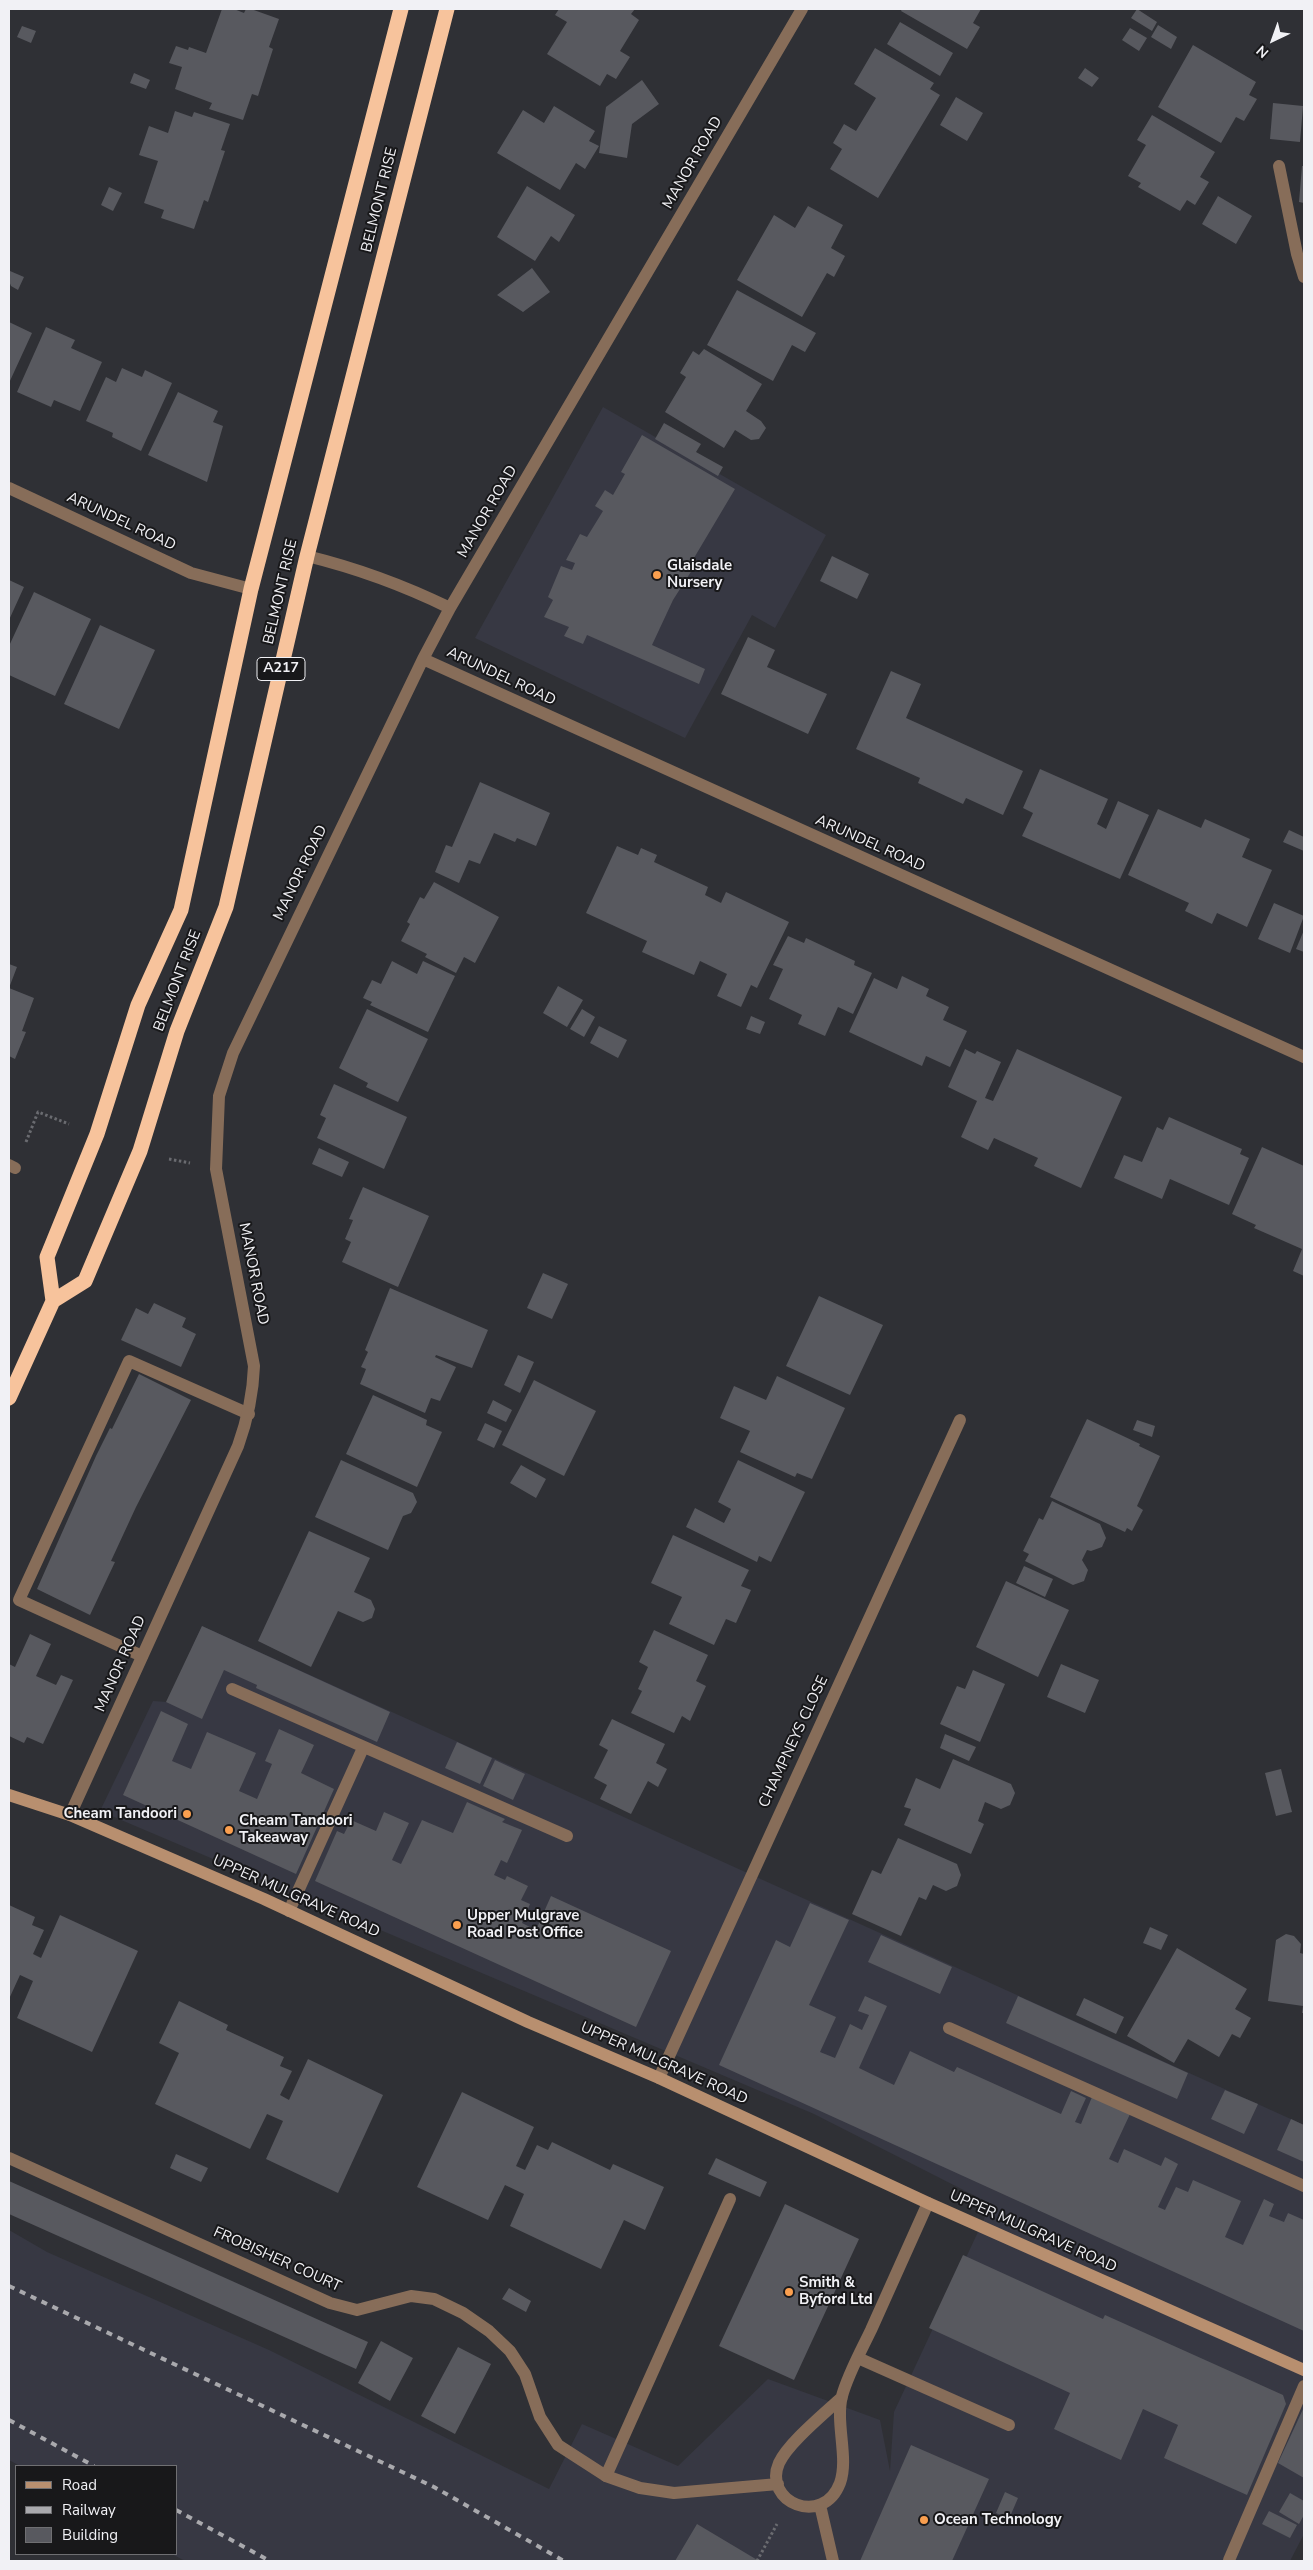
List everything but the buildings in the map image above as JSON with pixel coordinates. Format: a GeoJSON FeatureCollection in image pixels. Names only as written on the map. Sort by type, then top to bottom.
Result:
{"type":"FeatureCollection","features":[{"type":"Feature","properties":{"kind":"highway","name":"BELMONT RISE"},"geometry":{"type":"LineString","coordinates":[[401,9],[251,589],[181,910],[138,1005],[97,1134],[46,1257],[53,1301],[85,1281],[140,1151],[177,1031],[226,907],[307,556],[447,9]]}},
{"type":"Feature","properties":{"kind":"highway"},"geometry":{"type":"LineString","coordinates":[[9,1398],[53,1301]]}},
{"type":"Feature","properties":{"kind":"street","name":"MANOR ROAD"},"geometry":{"type":"LineString","coordinates":[[70,1815],[238,1446],[253,1397],[254,1366],[237,1269],[216,1169],[219,1096],[232,1053],[423,659],[450,608],[802,9]]}},
{"type":"Feature","properties":{"kind":"street"},"geometry":{"type":"LineString","coordinates":[[1279,166],[1297,254],[1304,277]]}},
{"type":"Feature","properties":{"kind":"street","name":"ARUNDEL ROAD"},"geometry":{"type":"LineString","coordinates":[[9,488],[191,572],[251,589]]}},
{"type":"Feature","properties":{"kind":"street"},"geometry":{"type":"LineString","coordinates":[[307,556],[348,567],[427,597],[450,608]]}},
{"type":"Feature","properties":{"kind":"street","name":"ARUNDEL ROAD"},"geometry":{"type":"LineString","coordinates":[[423,659],[1304,1057]]}},
{"type":"Feature","properties":{"kind":"street"},"geometry":{"type":"LineString","coordinates":[[142,1656],[19,1600],[129,1361],[249,1414]]}},
{"type":"Feature","properties":{"kind":"street","name":"CHAMPNEYS CLOSE"},"geometry":{"type":"LineString","coordinates":[[659,2078],[960,1420]]}},
{"type":"Feature","properties":{"kind":"street"},"geometry":{"type":"LineString","coordinates":[[232,1689],[567,1836]]}},
{"type":"Feature","properties":{"kind":"street"},"geometry":{"type":"LineString","coordinates":[[288,1911],[364,1748]]}},
{"type":"Feature","properties":{"kind":"street","name":"UPPER MULGRAVE ROAD"},"geometry":{"type":"LineString","coordinates":[[9,1795],[70,1815],[288,1911],[528,2022],[659,2078],[928,2203],[1304,2370]]}},
{"type":"Feature","properties":{"kind":"street"},"geometry":{"type":"LineString","coordinates":[[949,2028],[1304,2186]]}},
{"type":"Feature","properties":{"kind":"street","name":"FROBISHER COURT"},"geometry":{"type":"LineString","coordinates":[[9,2158],[330,2303],[357,2310],[411,2296],[434,2299],[463,2313],[489,2331],[510,2352],[525,2374],[540,2417],[558,2445],[606,2476],[640,2488],[674,2493],[732,2490],[778,2484]]}},
{"type":"Feature","properties":{"kind":"street"},"geometry":{"type":"LineString","coordinates":[[606,2476],[730,2199]]}},
{"type":"Feature","properties":{"kind":"street"},"geometry":{"type":"LineString","coordinates":[[842,2397],[784,2454],[776,2474],[778,2484],[790,2501],[799,2506],[820,2505],[829,2500],[836,2492],[843,2474],[840,2442],[842,2397],[928,2203]]}},
{"type":"Feature","properties":{"kind":"street"},"geometry":{"type":"LineString","coordinates":[[858,2358],[1009,2425]]}},
{"type":"Feature","properties":{"kind":"street"},"geometry":{"type":"LineString","coordinates":[[1229,2560],[1304,2386]]}},
{"type":"Feature","properties":{"kind":"street"},"geometry":{"type":"LineString","coordinates":[[820,2505],[833,2561]]}},
{"type":"Feature","properties":{"kind":"path"},"geometry":{"type":"LineString","coordinates":[[12,1166],[38,1112],[72,1125]]}},
{"type":"Feature","properties":{"kind":"path"},"geometry":{"type":"LineString","coordinates":[[757,2561],[790,2501]]}},
{"type":"Feature","properties":{"kind":"shaded area","name":"Glaisdale Nursery"},"geometry":{"type":"Polygon","coordinates":[[[603,407],[826,535],[775,628],[752,615],[685,738],[475,638],[603,407]]]}},
{"type":"Feature","properties":{"kind":"shaded area"},"geometry":{"type":"Polygon","coordinates":[[[202,1626],[1304,2125],[1304,2534],[1290,2561],[185,2561],[174,2555],[178,2555],[178,2465],[18,2465],[9,2460],[9,2230],[47,2252],[269,2350],[549,2489],[582,2424],[678,2466],[768,2379],[880,2420],[890,2471],[894,2412],[991,2204],[814,2114],[100,1811],[153,1701],[167,1702],[202,1626]]]}},
{"type":"Feature","properties":{"kind":"railway"},"geometry":{"type":"LineString","coordinates":[[9,2286],[434,2487],[564,2561]]}},
{"type":"Feature","properties":{"kind":"railway"},"geometry":{"type":"LineString","coordinates":[[9,2420],[92,2465]]}},
{"type":"Feature","properties":{"kind":"railway"},"geometry":{"type":"LineString","coordinates":[[178,2511],[270,2561]]}},
{"type":"Feature","properties":{"kind":"place","name":"Glaisdale Nursery"},"geometry":{"type":"Point","coordinates":[657,575]}},
{"type":"Feature","properties":{"kind":"place","name":"Cheam Tandoori"},"geometry":{"type":"Point","coordinates":[187,1814]}},
{"type":"Feature","properties":{"kind":"place","name":"Cheam Tandoori Takeaway"},"geometry":{"type":"Point","coordinates":[229,1830]}},
{"type":"Feature","properties":{"kind":"place","name":"Upper Mulgrave Road Post Office"},"geometry":{"type":"Point","coordinates":[457,1925]}},
{"type":"Feature","properties":{"kind":"place","name":"Smith & Byford Ltd"},"geometry":{"type":"Point","coordinates":[789,2292]}},
{"type":"Feature","properties":{"kind":"place","name":"Ocean Technology"},"geometry":{"type":"Point","coordinates":[924,2520]}}]}
